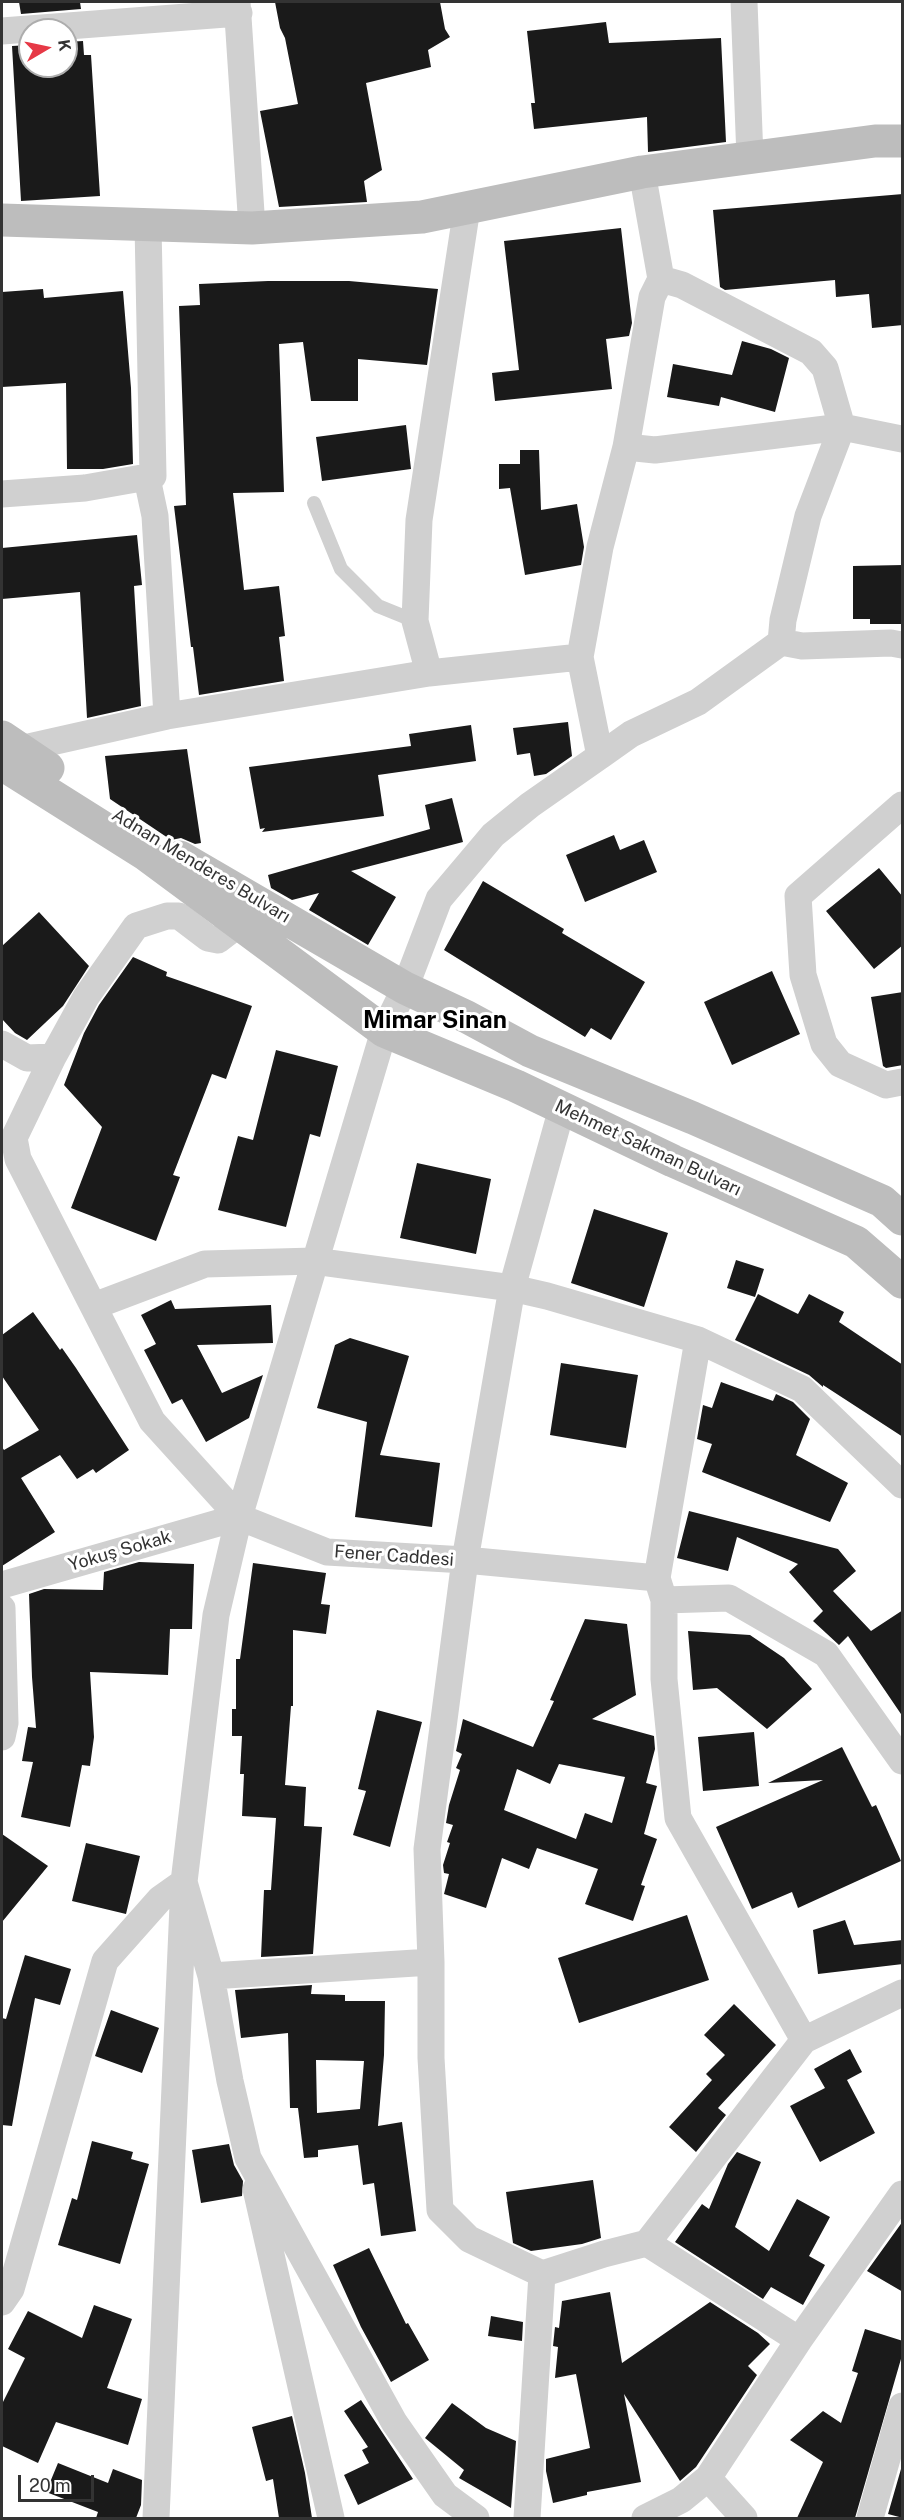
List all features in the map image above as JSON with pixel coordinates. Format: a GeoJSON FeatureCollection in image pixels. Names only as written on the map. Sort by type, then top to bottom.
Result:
{"type":"FeatureCollection","features":[{"type":"Feature","properties":{"kind":"main road"},"geometry":{"type":"LineString","coordinates":[[2,220],[252,228],[422,217],[642,172],[875,141],[903,141]]}},
{"type":"Feature","properties":{"kind":"main road","name":"Adnan Menderes Bulvarı"},"geometry":{"type":"LineString","coordinates":[[8,750],[384,1031]]}},
{"type":"Feature","properties":{"kind":"main road","name":"Adnan Menderes Bulvarı"},"geometry":{"type":"LineString","coordinates":[[8,750],[151,840],[405,988]]}},
{"type":"Feature","properties":{"kind":"main road"},"geometry":{"type":"LineString","coordinates":[[405,988],[530,1051],[693,1118],[882,1201],[903,1219]]}},
{"type":"Feature","properties":{"kind":"main road","name":"Mehmet Sakman Bulvarı"},"geometry":{"type":"LineString","coordinates":[[384,1031],[562,1108],[673,1161],[856,1242],[903,1282]]}},
{"type":"Feature","properties":{"kind":"street"},"geometry":{"type":"LineString","coordinates":[[744,2],[750,158]]}},
{"type":"Feature","properties":{"kind":"street"},"geometry":{"type":"LineString","coordinates":[[2,31],[238,7],[252,228]]}},
{"type":"Feature","properties":{"kind":"street"},"geometry":{"type":"LineString","coordinates":[[600,756],[580,657],[600,547],[626,447],[652,297],[661,279],[642,172]]}},
{"type":"Feature","properties":{"kind":"street"},"geometry":{"type":"LineString","coordinates":[[429,673],[415,621],[419,520],[467,208]]}},
{"type":"Feature","properties":{"kind":"street"},"geometry":{"type":"LineString","coordinates":[[148,225],[153,476]]}},
{"type":"Feature","properties":{"kind":"street"},"geometry":{"type":"LineString","coordinates":[[661,279],[682,285],[811,352],[825,368],[842,427],[808,516],[783,620],[781,642]]}},
{"type":"Feature","properties":{"kind":"street"},"geometry":{"type":"LineString","coordinates":[[626,447],[654,450],[842,427],[903,439]]}},
{"type":"Feature","properties":{"kind":"street"},"geometry":{"type":"LineString","coordinates":[[2,494],[85,488],[153,476]]}},
{"type":"Feature","properties":{"kind":"street"},"geometry":{"type":"LineString","coordinates":[[153,476],[147,478],[156,516],[167,716]]}},
{"type":"Feature","properties":{"kind":"street"},"geometry":{"type":"LineString","coordinates":[[156,2518],[184,1882],[216,1616],[239,1517],[384,1031],[405,988],[439,900],[493,835],[530,805],[631,734],[698,702],[781,642],[802,646],[891,643],[903,645]]}},
{"type":"Feature","properties":{"kind":"street"},"geometry":{"type":"LineString","coordinates":[[8,750],[167,716],[429,673],[580,657]]}},
{"type":"Feature","properties":{"kind":"street"},"geometry":{"type":"LineString","coordinates":[[903,805],[798,896],[803,975],[824,1044],[840,1064],[886,1085],[903,1082]]}},
{"type":"Feature","properties":{"kind":"street"},"geometry":{"type":"LineString","coordinates":[[235,921],[231,930],[218,940],[208,938],[179,916],[167,916],[136,926],[86,997],[8,1140],[153,1421],[239,1517]]}},
{"type":"Feature","properties":{"kind":"street"},"geometry":{"type":"LineString","coordinates":[[2,1044],[27,1058],[53,1057]]}},
{"type":"Feature","properties":{"kind":"street"},"geometry":{"type":"LineString","coordinates":[[562,1108],[512,1288],[465,1560],[427,1849],[431,1962],[431,2058],[440,2210],[469,2239],[542,2274],[603,2253],[647,2243],[804,2040],[903,1993]]}},
{"type":"Feature","properties":{"kind":"street"},"geometry":{"type":"LineString","coordinates":[[94,1306],[205,1264],[314,1261],[512,1288],[548,1296],[698,1340],[801,1389],[903,1485]]}},
{"type":"Feature","properties":{"kind":"street"},"geometry":{"type":"LineString","coordinates":[[698,1340],[661,1589],[664,1679],[678,1818],[804,2040]]}},
{"type":"Feature","properties":{"kind":"street","name":"Fener Caddesi"},"geometry":{"type":"LineString","coordinates":[[239,1517],[327,1552],[465,1560],[729,1598],[826,1654],[903,1761]]}},
{"type":"Feature","properties":{"kind":"street","name":"Yokuş Sokak"},"geometry":{"type":"LineString","coordinates":[[2,1585],[239,1517]]}},
{"type":"Feature","properties":{"kind":"street"},"geometry":{"type":"LineString","coordinates":[[2,1608],[5,1723],[2,1737]]}},
{"type":"Feature","properties":{"kind":"street"},"geometry":{"type":"LineString","coordinates":[[184,1882],[211,1976],[230,2081],[331,2518]]}},
{"type":"Feature","properties":{"kind":"street"},"geometry":{"type":"LineString","coordinates":[[5,2292],[105,1961],[160,1899],[184,1882]]}},
{"type":"Feature","properties":{"kind":"street"},"geometry":{"type":"LineString","coordinates":[[211,1976],[431,1962]]}},
{"type":"Feature","properties":{"kind":"street"},"geometry":{"type":"LineString","coordinates":[[248,2158],[394,2422],[445,2495],[476,2518]]}},
{"type":"Feature","properties":{"kind":"street"},"geometry":{"type":"LineString","coordinates":[[645,2518],[681,2500],[708,2478],[800,2340],[903,2194]]}},
{"type":"Feature","properties":{"kind":"street"},"geometry":{"type":"LineString","coordinates":[[647,2243],[800,2340]]}},
{"type":"Feature","properties":{"kind":"street"},"geometry":{"type":"LineString","coordinates":[[527,2518],[542,2274]]}},
{"type":"Feature","properties":{"kind":"street"},"geometry":{"type":"LineString","coordinates":[[870,2518],[903,2406]]}},
{"type":"Feature","properties":{"kind":"street"},"geometry":{"type":"LineString","coordinates":[[708,2478],[744,2518]]}},
{"type":"Feature","properties":{"kind":"lane"},"geometry":{"type":"LineString","coordinates":[[314,503],[341,569],[378,606],[415,621]]}},
{"type":"Feature","properties":{"kind":"building"},"geometry":{"type":"Polygon","coordinates":[[[19,2],[80,2],[81,9],[21,14],[19,2]]]}},
{"type":"Feature","properties":{"kind":"building"},"geometry":{"type":"Polygon","coordinates":[[[275,2],[440,2],[445,29],[450,37],[428,50],[431,67],[366,83],[382,170],[364,181],[367,202],[279,207],[260,111],[298,104],[285,38],[280,28],[275,2]]]}},
{"type":"Feature","properties":{"kind":"building"},"geometry":{"type":"Polygon","coordinates":[[[606,22],[609,43],[721,38],[726,142],[648,152],[647,117],[534,129],[531,103],[535,103],[527,31],[606,22]]]}},
{"type":"Feature","properties":{"kind":"building"},"geometry":{"type":"Polygon","coordinates":[[[78,41],[83,41],[84,55],[91,55],[100,196],[21,201],[12,46],[18,46],[18,78],[78,78],[78,41]]]}},
{"type":"Feature","properties":{"kind":"building"},"geometry":{"type":"Polygon","coordinates":[[[903,194],[903,325],[872,328],[869,294],[836,297],[835,280],[725,290],[720,287],[713,210],[903,194]]]}},
{"type":"Feature","properties":{"kind":"building"},"geometry":{"type":"Polygon","coordinates":[[[621,228],[632,323],[629,336],[606,339],[612,389],[495,401],[492,373],[519,370],[504,241],[621,228]]]}},
{"type":"Feature","properties":{"kind":"building"},"geometry":{"type":"Polygon","coordinates":[[[349,281],[438,289],[427,365],[358,359],[358,401],[311,401],[303,342],[279,344],[284,492],[233,493],[244,590],[279,586],[285,636],[279,637],[284,681],[199,695],[174,506],[186,505],[179,306],[200,305],[199,284],[349,281]]]}},
{"type":"Feature","properties":{"kind":"building"},"geometry":{"type":"Polygon","coordinates":[[[43,289],[44,298],[123,291],[131,388],[133,464],[103,469],[67,469],[66,383],[2,387],[2,292],[43,289]]]}},
{"type":"Feature","properties":{"kind":"building"},"geometry":{"type":"Polygon","coordinates":[[[742,341],[771,349],[789,358],[775,412],[721,397],[719,406],[667,397],[673,364],[732,375],[742,341]]]}},
{"type":"Feature","properties":{"kind":"building"},"geometry":{"type":"Polygon","coordinates":[[[406,425],[411,469],[322,481],[316,437],[406,425]]]}},
{"type":"Feature","properties":{"kind":"building"},"geometry":{"type":"Polygon","coordinates":[[[520,450],[539,450],[541,510],[577,504],[584,547],[581,565],[525,575],[510,488],[499,489],[499,464],[520,464],[520,450]]]}},
{"type":"Feature","properties":{"kind":"building"},"geometry":{"type":"Polygon","coordinates":[[[137,535],[142,585],[134,586],[141,706],[87,718],[80,592],[2,599],[2,548],[137,535]]]}},
{"type":"Feature","properties":{"kind":"building"},"geometry":{"type":"Polygon","coordinates":[[[903,565],[903,624],[870,624],[870,619],[853,619],[853,566],[903,565]]]}},
{"type":"Feature","properties":{"kind":"building"},"geometry":{"type":"Polygon","coordinates":[[[568,722],[572,756],[546,774],[534,776],[530,753],[517,755],[513,728],[568,722]]]}},
{"type":"Feature","properties":{"kind":"building"},"geometry":{"type":"Polygon","coordinates":[[[471,725],[476,761],[378,775],[384,816],[262,832],[265,828],[260,829],[249,767],[411,746],[409,734],[471,725]]]}},
{"type":"Feature","properties":{"kind":"building"},"geometry":{"type":"Polygon","coordinates":[[[187,749],[201,843],[195,844],[181,838],[171,840],[110,799],[105,756],[187,749]]]}},
{"type":"Feature","properties":{"kind":"building"},"geometry":{"type":"Polygon","coordinates":[[[452,798],[463,842],[351,871],[396,897],[368,945],[309,910],[319,893],[292,900],[271,888],[268,875],[430,829],[425,805],[452,798]]]}},
{"type":"Feature","properties":{"kind":"building"},"geometry":{"type":"Polygon","coordinates":[[[614,835],[620,850],[644,840],[657,872],[585,902],[566,855],[614,835]]]}},
{"type":"Feature","properties":{"kind":"building"},"geometry":{"type":"Polygon","coordinates":[[[879,868],[903,897],[903,945],[874,969],[826,911],[879,868]]]}},
{"type":"Feature","properties":{"kind":"building"},"geometry":{"type":"Polygon","coordinates":[[[483,881],[564,929],[562,933],[645,982],[611,1040],[591,1028],[585,1037],[444,950],[483,881]]]}},
{"type":"Feature","properties":{"kind":"building"},"geometry":{"type":"Polygon","coordinates":[[[39,912],[89,966],[63,1006],[27,1040],[15,1033],[2,1019],[2,946],[39,912]]]}},
{"type":"Feature","properties":{"kind":"building"},"geometry":{"type":"Polygon","coordinates":[[[133,957],[167,972],[166,976],[252,1006],[226,1079],[212,1074],[173,1175],[180,1177],[156,1241],[71,1208],[102,1127],[64,1085],[84,1033],[99,1005],[133,957]]]}},
{"type":"Feature","properties":{"kind":"building"},"geometry":{"type":"Polygon","coordinates":[[[772,971],[800,1034],[732,1065],[704,1002],[772,971]]]}},
{"type":"Feature","properties":{"kind":"building"},"geometry":{"type":"Polygon","coordinates":[[[903,992],[903,1065],[886,1068],[883,1066],[871,997],[903,992]]]}},
{"type":"Feature","properties":{"kind":"building"},"geometry":{"type":"Polygon","coordinates":[[[276,1050],[338,1066],[320,1137],[310,1134],[286,1227],[218,1210],[238,1136],[253,1140],[276,1050]]]}},
{"type":"Feature","properties":{"kind":"building"},"geometry":{"type":"Polygon","coordinates":[[[417,1163],[491,1179],[476,1254],[400,1238],[417,1163]]]}},
{"type":"Feature","properties":{"kind":"building"},"geometry":{"type":"Polygon","coordinates":[[[594,1209],[668,1233],[644,1307],[571,1283],[594,1209]]]}},
{"type":"Feature","properties":{"kind":"building"},"geometry":{"type":"Polygon","coordinates":[[[736,1260],[764,1269],[755,1297],[727,1288],[736,1260]]]}},
{"type":"Feature","properties":{"kind":"building"},"geometry":{"type":"Polygon","coordinates":[[[758,1294],[798,1314],[809,1294],[844,1312],[839,1322],[903,1365],[903,1437],[823,1385],[823,1387],[809,1375],[735,1340],[758,1294]]]}},
{"type":"Feature","properties":{"kind":"building"},"geometry":{"type":"Polygon","coordinates":[[[171,1300],[175,1309],[271,1305],[273,1343],[197,1345],[222,1393],[263,1375],[249,1418],[206,1442],[182,1399],[172,1404],[144,1350],[156,1344],[141,1315],[171,1300]]]}},
{"type":"Feature","properties":{"kind":"building"},"geometry":{"type":"Polygon","coordinates":[[[33,1312],[76,1368],[129,1450],[96,1473],[93,1469],[77,1479],[60,1455],[21,1478],[55,1532],[2,1566],[2,1447],[4,1450],[39,1430],[2,1376],[2,1335],[33,1312]]]}},
{"type":"Feature","properties":{"kind":"building"},"geometry":{"type":"Polygon","coordinates":[[[350,1338],[409,1356],[380,1455],[440,1463],[432,1527],[355,1517],[367,1422],[317,1408],[335,1345],[350,1338]]]}},
{"type":"Feature","properties":{"kind":"building"},"geometry":{"type":"Polygon","coordinates":[[[561,1363],[638,1375],[626,1448],[550,1435],[561,1363]]]}},
{"type":"Feature","properties":{"kind":"building"},"geometry":{"type":"Polygon","coordinates":[[[721,1382],[773,1401],[776,1394],[793,1402],[810,1419],[796,1455],[848,1483],[830,1522],[702,1472],[712,1444],[697,1439],[703,1405],[712,1408],[721,1382]]]}},
{"type":"Feature","properties":{"kind":"building"},"geometry":{"type":"Polygon","coordinates":[[[689,1511],[838,1549],[856,1571],[833,1591],[871,1631],[903,1610],[903,1717],[848,1636],[839,1645],[813,1621],[823,1611],[789,1572],[798,1564],[737,1537],[728,1571],[677,1558],[689,1511]]]}},
{"type":"Feature","properties":{"kind":"building"},"geometry":{"type":"Polygon","coordinates":[[[139,1562],[194,1564],[192,1629],[170,1629],[168,1675],[90,1672],[94,1737],[90,1766],[82,1765],[70,1827],[21,1817],[33,1762],[22,1761],[28,1727],[36,1728],[29,1594],[44,1589],[103,1590],[104,1572],[139,1562]]]}},
{"type":"Feature","properties":{"kind":"building"},"geometry":{"type":"Polygon","coordinates":[[[253,1563],[326,1573],[321,1604],[330,1605],[326,1634],[293,1630],[293,1706],[291,1706],[285,1785],[306,1787],[304,1826],[322,1827],[313,1954],[261,1957],[264,1890],[271,1890],[276,1818],[242,1816],[244,1774],[240,1774],[242,1736],[232,1736],[232,1709],[236,1709],[236,1659],[240,1659],[253,1563]]]}},
{"type":"Feature","properties":{"kind":"building"},"geometry":{"type":"Polygon","coordinates":[[[585,1619],[627,1624],[636,1695],[592,1719],[654,1736],[655,1749],[646,1783],[657,1786],[644,1834],[657,1839],[641,1885],[645,1886],[633,1921],[585,1904],[598,1869],[537,1848],[529,1869],[502,1858],[486,1908],[444,1894],[449,1874],[444,1873],[443,1865],[453,1825],[446,1823],[460,1770],[456,1768],[462,1754],[456,1751],[463,1719],[533,1747],[554,1701],[550,1700],[585,1619]],[[559,1764],[550,1784],[517,1769],[504,1810],[576,1839],[585,1813],[612,1823],[625,1777],[559,1764]]]}},
{"type":"Feature","properties":{"kind":"building"},"geometry":{"type":"Polygon","coordinates":[[[688,1631],[750,1635],[784,1658],[812,1689],[767,1729],[717,1688],[693,1690],[688,1631]]]}},
{"type":"Feature","properties":{"kind":"building"},"geometry":{"type":"Polygon","coordinates":[[[377,1710],[422,1722],[390,1847],[353,1835],[366,1791],[358,1789],[377,1710]]]}},
{"type":"Feature","properties":{"kind":"building"},"geometry":{"type":"Polygon","coordinates":[[[754,1732],[759,1786],[703,1791],[698,1737],[754,1732]]]}},
{"type":"Feature","properties":{"kind":"building"},"geometry":{"type":"Polygon","coordinates":[[[842,1747],[872,1807],[876,1805],[901,1861],[798,1908],[792,1892],[752,1909],[716,1827],[823,1780],[768,1783],[842,1747]]]}},
{"type":"Feature","properties":{"kind":"building"},"geometry":{"type":"Polygon","coordinates":[[[2,1834],[48,1866],[2,1922],[2,1834]]]}},
{"type":"Feature","properties":{"kind":"building"},"geometry":{"type":"Polygon","coordinates":[[[86,1843],[140,1856],[126,1914],[72,1901],[86,1843]]]}},
{"type":"Feature","properties":{"kind":"building"},"geometry":{"type":"Polygon","coordinates":[[[687,1915],[709,1980],[579,2023],[558,1958],[687,1915]]]}},
{"type":"Feature","properties":{"kind":"building"},"geometry":{"type":"Polygon","coordinates":[[[845,1920],[854,1945],[903,1940],[903,1964],[818,1974],[813,1930],[845,1920]]]}},
{"type":"Feature","properties":{"kind":"building"},"geometry":{"type":"Polygon","coordinates":[[[25,1955],[71,1969],[60,2005],[35,1998],[12,2126],[2,2125],[2,2018],[6,2019],[25,1955]]]}},
{"type":"Feature","properties":{"kind":"building"},"geometry":{"type":"Polygon","coordinates":[[[312,1985],[311,1994],[345,1995],[345,2001],[385,2001],[384,2055],[378,2126],[402,2122],[416,2231],[381,2236],[374,2183],[363,2185],[358,2145],[318,2150],[318,2157],[304,2158],[298,2108],[290,2108],[288,2033],[241,2038],[235,1990],[312,1985]],[[316,2060],[317,2113],[360,2109],[364,2061],[316,2060]]]}},
{"type":"Feature","properties":{"kind":"building"},"geometry":{"type":"Polygon","coordinates":[[[734,2004],[776,2045],[718,2108],[726,2115],[696,2152],[669,2127],[712,2080],[706,2074],[725,2055],[704,2035],[734,2004]]]}},
{"type":"Feature","properties":{"kind":"building"},"geometry":{"type":"Polygon","coordinates":[[[111,2010],[159,2028],[142,2073],[95,2056],[111,2010]]]}},
{"type":"Feature","properties":{"kind":"building"},"geometry":{"type":"Polygon","coordinates":[[[850,2049],[862,2072],[847,2080],[875,2133],[820,2162],[790,2106],[825,2088],[814,2069],[850,2049]]]}},
{"type":"Feature","properties":{"kind":"building"},"geometry":{"type":"Polygon","coordinates":[[[92,2141],[133,2152],[131,2159],[149,2164],[120,2264],[58,2245],[72,2198],[77,2200],[92,2141]]]}},
{"type":"Feature","properties":{"kind":"building"},"geometry":{"type":"Polygon","coordinates":[[[229,2144],[234,2165],[243,2181],[242,2196],[201,2203],[192,2150],[229,2144]]]}},
{"type":"Feature","properties":{"kind":"building"},"geometry":{"type":"Polygon","coordinates":[[[737,2152],[761,2162],[735,2227],[769,2251],[797,2199],[830,2217],[809,2256],[825,2265],[803,2305],[771,2287],[763,2299],[675,2242],[702,2204],[709,2209],[728,2164],[737,2152]]]}},
{"type":"Feature","properties":{"kind":"building"},"geometry":{"type":"Polygon","coordinates":[[[593,2180],[601,2238],[582,2244],[531,2251],[513,2243],[506,2192],[593,2180]]]}},
{"type":"Feature","properties":{"kind":"building"},"geometry":{"type":"Polygon","coordinates":[[[903,2221],[903,2292],[867,2271],[903,2221]]]}},
{"type":"Feature","properties":{"kind":"building"},"geometry":{"type":"Polygon","coordinates":[[[369,2248],[406,2324],[408,2323],[429,2360],[391,2382],[361,2327],[333,2265],[369,2248]]]}},
{"type":"Feature","properties":{"kind":"building"},"geometry":{"type":"Polygon","coordinates":[[[610,2292],[622,2363],[710,2302],[758,2333],[770,2344],[748,2366],[757,2375],[696,2467],[680,2481],[624,2394],[641,2482],[587,2492],[587,2495],[553,2503],[546,2471],[546,2459],[590,2448],[576,2374],[555,2378],[558,2347],[553,2346],[555,2327],[559,2328],[562,2301],[610,2292]]]}},
{"type":"Feature","properties":{"kind":"building"},"geometry":{"type":"Polygon","coordinates":[[[94,2305],[132,2319],[107,2388],[142,2399],[128,2445],[56,2422],[38,2463],[2,2446],[2,2404],[25,2358],[8,2349],[28,2311],[82,2338],[94,2305]]]}},
{"type":"Feature","properties":{"kind":"building"},"geometry":{"type":"Polygon","coordinates":[[[491,2316],[523,2322],[522,2341],[488,2336],[491,2316]]]}},
{"type":"Feature","properties":{"kind":"building"},"geometry":{"type":"Polygon","coordinates":[[[865,2329],[903,2341],[903,2352],[855,2518],[797,2518],[823,2462],[790,2440],[823,2411],[841,2423],[858,2373],[852,2371],[865,2329]]]}},
{"type":"Feature","properties":{"kind":"building"},"geometry":{"type":"Polygon","coordinates":[[[361,2400],[413,2479],[358,2505],[344,2475],[369,2463],[362,2450],[368,2447],[344,2411],[361,2400]]]}},
{"type":"Feature","properties":{"kind":"building"},"geometry":{"type":"Polygon","coordinates":[[[452,2403],[486,2428],[516,2441],[511,2508],[459,2478],[464,2470],[425,2438],[452,2403]]]}},
{"type":"Feature","properties":{"kind":"building"},"geometry":{"type":"Polygon","coordinates":[[[292,2416],[312,2518],[279,2518],[273,2479],[266,2481],[252,2427],[292,2416]]]}},
{"type":"Feature","properties":{"kind":"building"},"geometry":{"type":"Polygon","coordinates":[[[903,2462],[903,2518],[888,2514],[903,2462]]]}},
{"type":"Feature","properties":{"kind":"building"},"geometry":{"type":"Polygon","coordinates":[[[58,2463],[108,2483],[113,2469],[142,2480],[141,2505],[136,2518],[96,2518],[98,2512],[46,2492],[58,2463]]]}},
{"type":"Feature","properties":{"kind":"district","name":"Mimar Sinan"},"geometry":{"type":"Point","coordinates":[435,1021]}}]}
